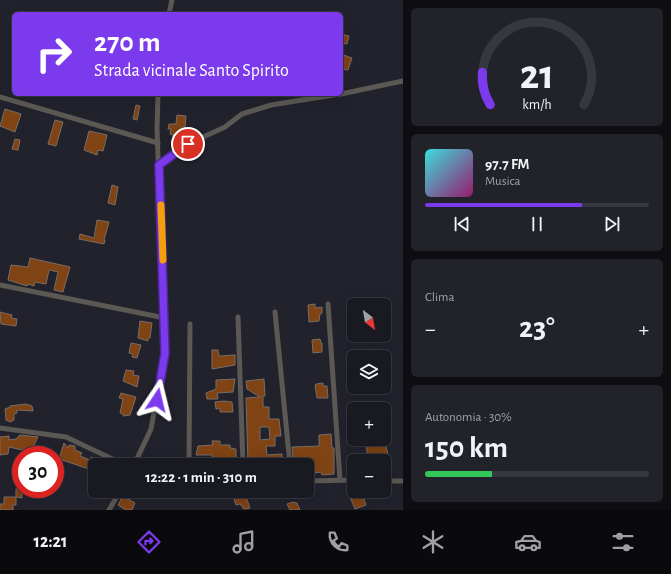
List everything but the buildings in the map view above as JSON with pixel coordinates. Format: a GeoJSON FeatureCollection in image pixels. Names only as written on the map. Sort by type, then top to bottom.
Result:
{"type":"FeatureCollection","features":[{"type":"Feature","properties":{"kind":"street"},"geometry":{"type":"LineString","coordinates":[[169,12],[172,0]]}},
{"type":"Feature","properties":{"kind":"street"},"geometry":{"type":"LineString","coordinates":[[343,93],[403,81]]}},
{"type":"Feature","properties":{"kind":"street"},"geometry":{"type":"LineString","coordinates":[[137,458],[150,430],[165,353],[165,318],[157,129],[158,96]]}},
{"type":"Feature","properties":{"kind":"street"},"geometry":{"type":"LineString","coordinates":[[159,165],[188,144],[225,127],[242,114],[271,105],[327,96]]}},
{"type":"Feature","properties":{"kind":"street"},"geometry":{"type":"LineString","coordinates":[[0,97],[158,143]]}},
{"type":"Feature","properties":{"kind":"street"},"geometry":{"type":"LineString","coordinates":[[0,285],[165,318]]}},
{"type":"Feature","properties":{"kind":"street"},"geometry":{"type":"LineString","coordinates":[[328,304],[340,480]]}},
{"type":"Feature","properties":{"kind":"street"},"geometry":{"type":"LineString","coordinates":[[275,312],[289,458]]}},
{"type":"Feature","properties":{"kind":"street"},"geometry":{"type":"LineString","coordinates":[[238,317],[243,458]]}},
{"type":"Feature","properties":{"kind":"street"},"geometry":{"type":"LineString","coordinates":[[189,458],[190,324]]}},
{"type":"Feature","properties":{"kind":"street"},"geometry":{"type":"LineString","coordinates":[[0,428],[66,437],[110,458]]}},
{"type":"Feature","properties":{"kind":"street"},"geometry":{"type":"LineString","coordinates":[[314,481],[347,480]]}},
{"type":"Feature","properties":{"kind":"street"},"geometry":{"type":"LineString","coordinates":[[391,480],[403,480]]}},
{"type":"Feature","properties":{"kind":"street"},"geometry":{"type":"LineString","coordinates":[[109,510],[116,498]]}},
{"type":"Feature","properties":{"kind":"slow traffic"},"geometry":{"type":"LineString","coordinates":[[161,205],[163,260]]}},
{"type":"Feature","properties":{"kind":"route"},"geometry":{"type":"LineString","coordinates":[[157,400],[165,353],[159,165],[188,144]]}}]}
